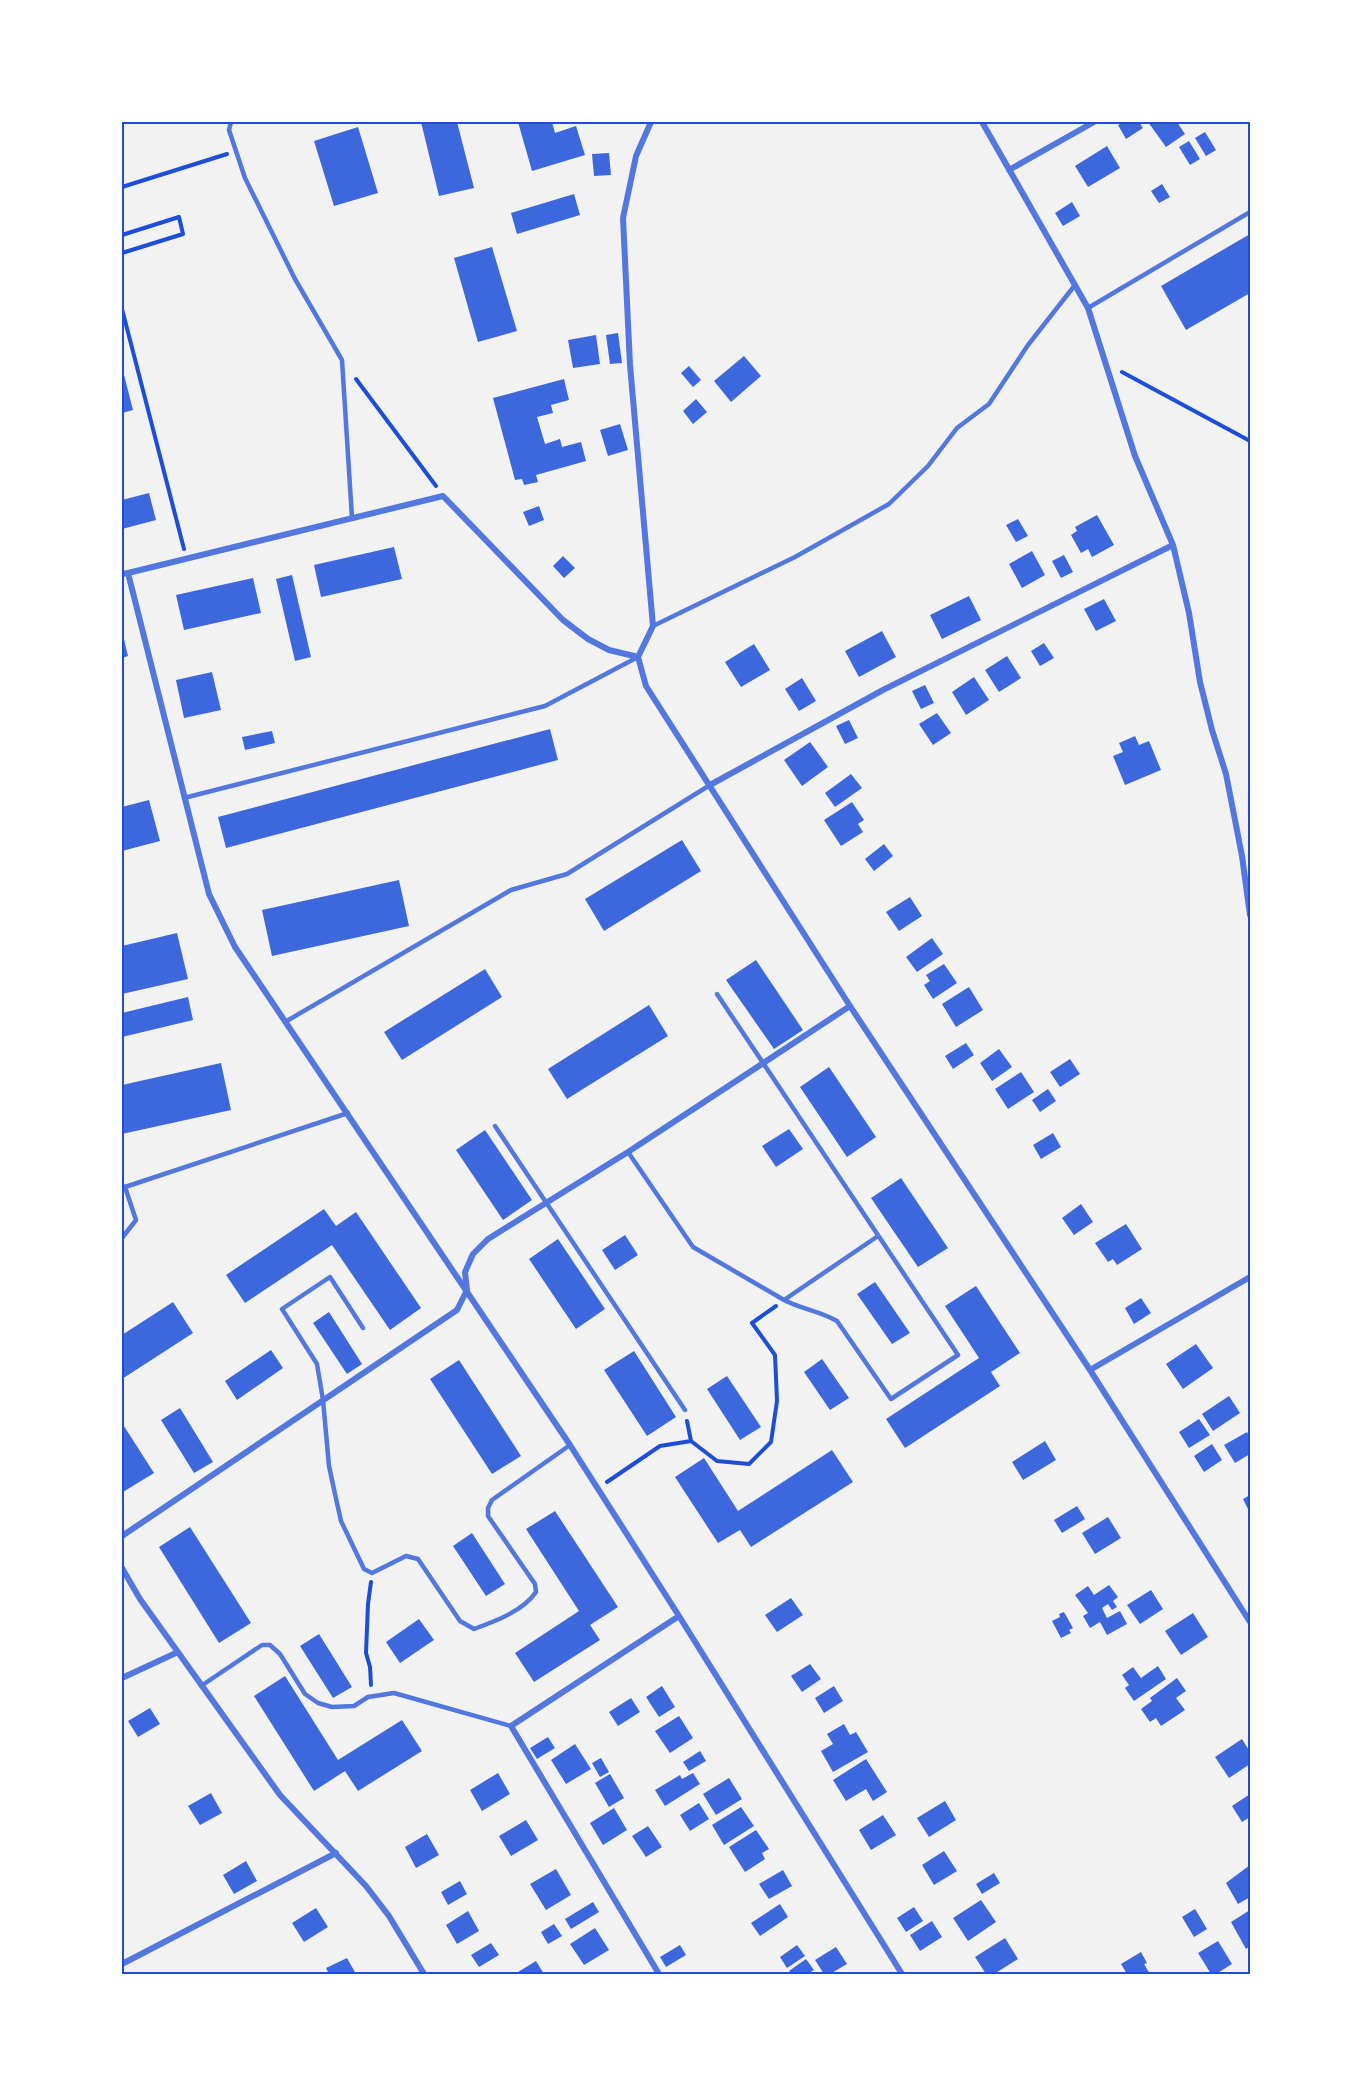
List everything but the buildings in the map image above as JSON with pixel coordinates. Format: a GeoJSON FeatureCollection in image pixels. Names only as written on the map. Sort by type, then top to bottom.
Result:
{"type":"FeatureCollection","features":[{"type":"Feature","properties":{"kind":"street"},"geometry":{"type":"LineString","coordinates":[[651,122],[636,156],[622,218],[630,365],[653,626],[638,657],[646,686],[850,1006],[1090,1370],[1251,1622]]}},
{"type":"Feature","properties":{"kind":"street"},"geometry":{"type":"LineString","coordinates":[[982,122],[1088,308],[1136,456],[1173,545],[1189,613],[1200,682],[1226,774],[1251,915]]}},
{"type":"Feature","properties":{"kind":"street"},"geometry":{"type":"LineString","coordinates":[[1009,170],[1094,122]]}},
{"type":"Feature","properties":{"kind":"street"},"geometry":{"type":"LineString","coordinates":[[638,657],[609,650],[588,639],[563,620],[443,496],[125,574],[209,894],[235,946],[570,1445],[680,1616],[902,1974]]}},
{"type":"Feature","properties":{"kind":"street"},"geometry":{"type":"LineString","coordinates":[[710,786],[883,690],[1173,545]]}},
{"type":"Feature","properties":{"kind":"street"},"geometry":{"type":"LineString","coordinates":[[122,1536],[457,1310],[467,1290],[465,1272],[473,1254],[488,1239],[628,1152],[850,1006]]}},
{"type":"Feature","properties":{"kind":"street"},"geometry":{"type":"LineString","coordinates":[[1090,1370],[1251,1277]]}},
{"type":"Feature","properties":{"kind":"street"},"geometry":{"type":"LineString","coordinates":[[122,1568],[177,1652],[280,1795],[366,1886],[389,1916],[424,1974]]}},
{"type":"Feature","properties":{"kind":"street"},"geometry":{"type":"LineString","coordinates":[[659,1974],[511,1726],[680,1616]]}},
{"type":"Feature","properties":{"kind":"street"},"geometry":{"type":"LineString","coordinates":[[122,1678],[177,1652]]}},
{"type":"Feature","properties":{"kind":"street"},"geometry":{"type":"LineString","coordinates":[[122,1964],[336,1853]]}},
{"type":"Feature","properties":{"kind":"lane"},"geometry":{"type":"LineString","coordinates":[[231,122],[229,130],[245,178],[290,269],[342,360],[352,518]]}},
{"type":"Feature","properties":{"kind":"lane"},"geometry":{"type":"LineString","coordinates":[[1088,308],[1251,212]]}},
{"type":"Feature","properties":{"kind":"lane"},"geometry":{"type":"LineString","coordinates":[[653,626],[795,557],[889,504],[928,465],[957,428],[989,404],[1028,345],[1075,285]]}},
{"type":"Feature","properties":{"kind":"lane"},"geometry":{"type":"LineString","coordinates":[[184,798],[545,706],[638,657]]}},
{"type":"Feature","properties":{"kind":"lane"},"geometry":{"type":"LineString","coordinates":[[285,1022],[511,890],[567,874],[710,786]]}},
{"type":"Feature","properties":{"kind":"lane"},"geometry":{"type":"LineString","coordinates":[[628,1152],[693,1247],[783,1300],[795,1306],[825,1314],[837,1321],[891,1399],[958,1355],[717,994]]}},
{"type":"Feature","properties":{"kind":"lane"},"geometry":{"type":"LineString","coordinates":[[122,1238],[136,1220],[123,1186],[348,1113]]}},
{"type":"Feature","properties":{"kind":"lane"},"geometry":{"type":"LineString","coordinates":[[495,1126],[685,1410]]}},
{"type":"Feature","properties":{"kind":"lane"},"geometry":{"type":"LineString","coordinates":[[783,1300],[878,1236]]}},
{"type":"Feature","properties":{"kind":"lane"},"geometry":{"type":"LineString","coordinates":[[363,1328],[330,1277],[282,1309],[317,1364],[329,1466],[341,1521],[363,1569],[372,1573],[406,1556],[418,1559],[460,1621],[474,1629],[493,1622],[529,1601],[536,1592],[535,1584],[488,1516],[488,1508],[492,1500],[570,1445]]}},
{"type":"Feature","properties":{"kind":"lane"},"geometry":{"type":"LineString","coordinates":[[201,1686],[262,1645],[270,1646],[280,1654],[305,1694],[318,1703],[332,1707],[354,1706],[369,1697],[394,1693],[511,1726]]}},
{"type":"Feature","properties":{"kind":"path"},"geometry":{"type":"LineString","coordinates":[[122,187],[236,151]]}},
{"type":"Feature","properties":{"kind":"path"},"geometry":{"type":"LineString","coordinates":[[122,235],[179,218],[183,234],[122,253]]}},
{"type":"Feature","properties":{"kind":"path"},"geometry":{"type":"LineString","coordinates":[[122,309],[187,559]]}},
{"type":"Feature","properties":{"kind":"path"},"geometry":{"type":"LineString","coordinates":[[342,360],[443,496]]}},
{"type":"Feature","properties":{"kind":"path"},"geometry":{"type":"LineString","coordinates":[[1106,363],[1251,441]]}},
{"type":"Feature","properties":{"kind":"path"},"geometry":{"type":"LineString","coordinates":[[685,1410],[691,1441],[717,1461],[749,1464],[771,1442],[777,1401],[775,1355],[752,1323],[783,1300]]}},
{"type":"Feature","properties":{"kind":"path"},"geometry":{"type":"LineString","coordinates":[[598,1489],[660,1446],[691,1441]]}},
{"type":"Feature","properties":{"kind":"path"},"geometry":{"type":"LineString","coordinates":[[369,1697],[371,1681],[366,1653],[372,1573]]}}]}
